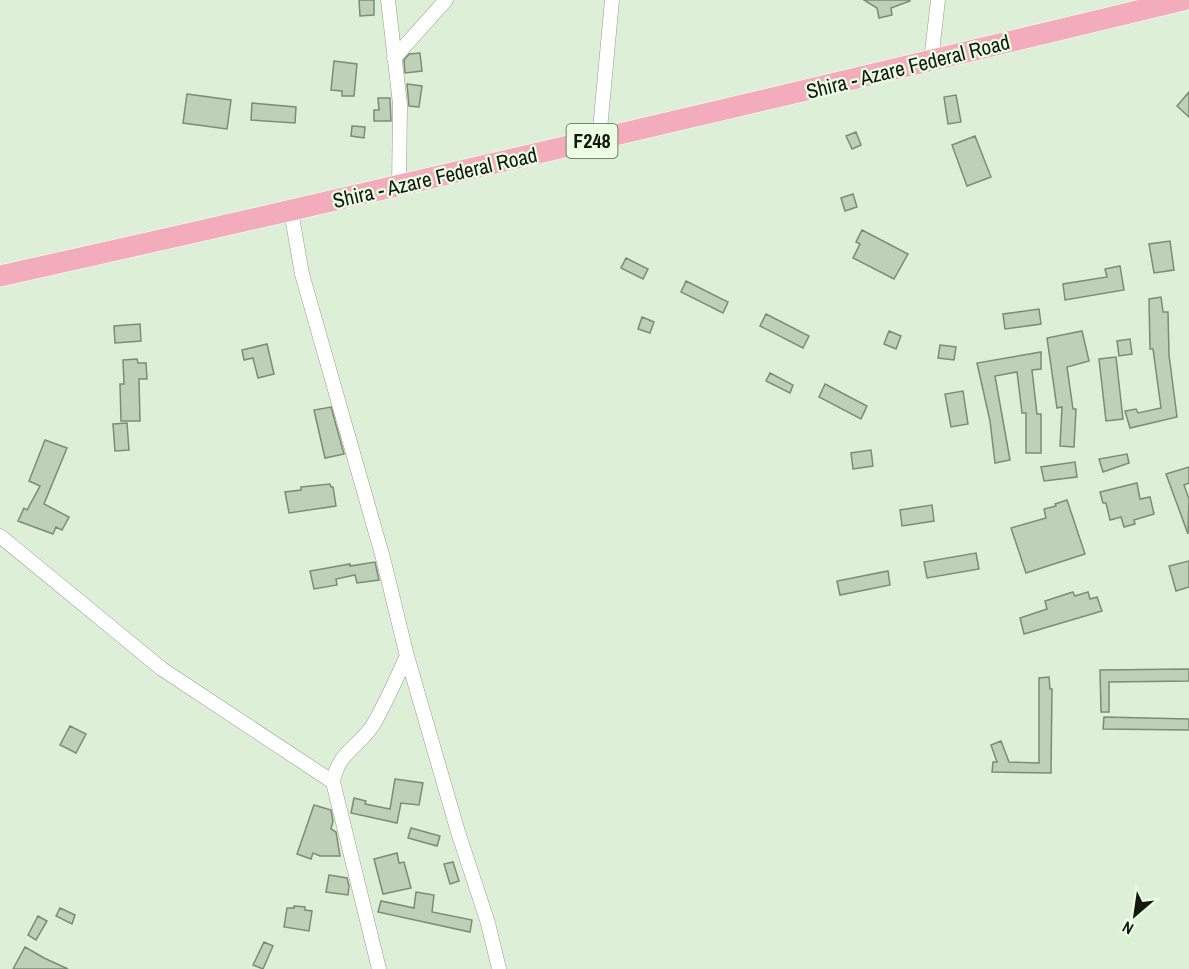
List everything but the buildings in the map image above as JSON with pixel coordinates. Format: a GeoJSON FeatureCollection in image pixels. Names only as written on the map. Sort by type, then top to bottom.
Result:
{"type":"FeatureCollection","features":[{"type":"Feature","properties":{"kind":"main road","name":"Shira - Azare Federal Road"},"geometry":{"type":"LineString","coordinates":[[0,276],[399,187],[1183,0]]}},
{"type":"Feature","properties":{"kind":"street"},"geometry":{"type":"LineString","coordinates":[[388,0],[400,104],[399,187]]}},
{"type":"Feature","properties":{"kind":"street"},"geometry":{"type":"LineString","coordinates":[[394,58],[446,0]]}},
{"type":"Feature","properties":{"kind":"street"},"geometry":{"type":"LineString","coordinates":[[599,140],[612,0]]}},
{"type":"Feature","properties":{"kind":"street"},"geometry":{"type":"LineString","coordinates":[[931,61],[938,0]]}},
{"type":"Feature","properties":{"kind":"street"},"geometry":{"type":"LineString","coordinates":[[291,211],[302,274],[383,558],[407,656],[458,832],[488,923],[499,969]]}},
{"type":"Feature","properties":{"kind":"street"},"geometry":{"type":"LineString","coordinates":[[0,536],[162,669],[333,782]]}},
{"type":"Feature","properties":{"kind":"street"},"geometry":{"type":"LineString","coordinates":[[379,969],[333,782],[335,770],[345,754],[372,727],[407,656]]}}]}
